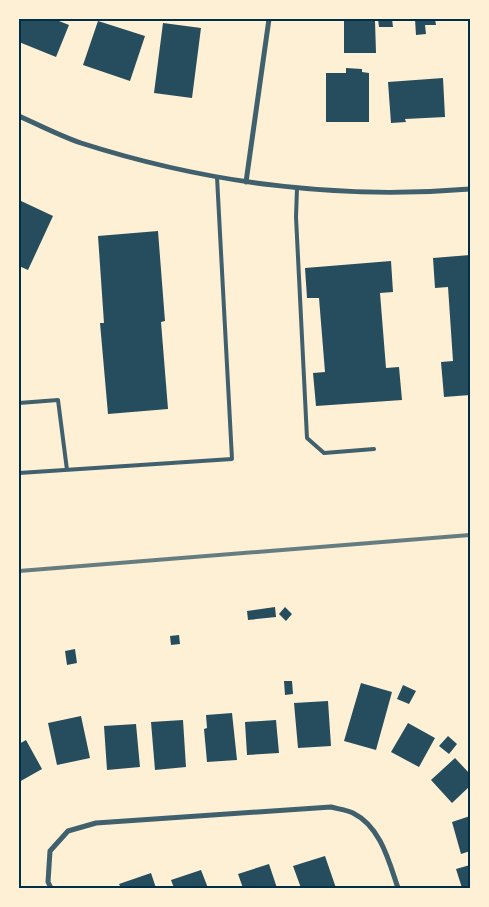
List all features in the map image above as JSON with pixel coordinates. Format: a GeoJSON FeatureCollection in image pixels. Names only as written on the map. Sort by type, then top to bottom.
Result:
{"type":"FeatureCollection","features":[{"type":"Feature","properties":{"kind":"street"},"geometry":{"type":"LineString","coordinates":[[246,182],[269,19]]}},
{"type":"Feature","properties":{"kind":"street"},"geometry":{"type":"LineString","coordinates":[[19,116],[80,143],[159,165],[246,182],[296,188],[430,192],[470,189]]}},
{"type":"Feature","properties":{"kind":"street"},"geometry":{"type":"LineString","coordinates":[[51,888],[48,882],[50,851],[68,832],[96,823],[331,807],[353,813],[370,824],[384,850],[398,888]]}},
{"type":"Feature","properties":{"kind":"lane"},"geometry":{"type":"LineString","coordinates":[[19,473],[232,459],[217,177]]}},
{"type":"Feature","properties":{"kind":"lane"},"geometry":{"type":"LineString","coordinates":[[296,188],[307,438],[324,453],[374,449]]}},
{"type":"Feature","properties":{"kind":"lane"},"geometry":{"type":"LineString","coordinates":[[19,403],[58,400],[67,470]]}},
{"type":"Feature","properties":{"kind":"building"},"geometry":{"type":"Polygon","coordinates":[[[19,19],[54,19],[69,25],[56,57],[19,42],[19,19]]]}},
{"type":"Feature","properties":{"kind":"building"},"geometry":{"type":"Polygon","coordinates":[[[378,19],[392,19],[393,27],[379,27],[378,19]]]}},
{"type":"Feature","properties":{"kind":"building"},"geometry":{"type":"Polygon","coordinates":[[[415,19],[435,19],[436,25],[425,25],[426,34],[416,35],[415,19]]]}},
{"type":"Feature","properties":{"kind":"building"},"geometry":{"type":"Polygon","coordinates":[[[98,21],[145,36],[130,81],[83,65],[98,21]]]}},
{"type":"Feature","properties":{"kind":"building"},"geometry":{"type":"Polygon","coordinates":[[[344,21],[375,21],[376,53],[344,53],[344,21]]]}},
{"type":"Feature","properties":{"kind":"building"},"geometry":{"type":"Polygon","coordinates":[[[163,23],[201,28],[192,98],[154,93],[163,23]]]}},
{"type":"Feature","properties":{"kind":"building"},"geometry":{"type":"Polygon","coordinates":[[[346,68],[362,69],[362,72],[369,73],[369,122],[326,122],[326,73],[346,73],[346,68]]]}},
{"type":"Feature","properties":{"kind":"building"},"geometry":{"type":"Polygon","coordinates":[[[443,78],[445,117],[405,119],[406,122],[391,123],[388,82],[443,78]]]}},
{"type":"Feature","properties":{"kind":"building"},"geometry":{"type":"Polygon","coordinates":[[[19,200],[53,216],[28,270],[19,266],[19,200]]]}},
{"type":"Feature","properties":{"kind":"building"},"geometry":{"type":"Polygon","coordinates":[[[158,231],[165,321],[161,322],[168,409],[108,414],[100,323],[104,323],[98,236],[158,231]]]}},
{"type":"Feature","properties":{"kind":"building"},"geometry":{"type":"Polygon","coordinates":[[[470,255],[470,395],[444,397],[441,362],[453,361],[448,287],[435,288],[433,258],[470,255]]]}},
{"type":"Feature","properties":{"kind":"building"},"geometry":{"type":"Polygon","coordinates":[[[391,261],[393,292],[380,293],[386,368],[399,367],[402,400],[316,406],[313,373],[325,372],[319,298],[307,298],[305,268],[391,261]]]}},
{"type":"Feature","properties":{"kind":"building"},"geometry":{"type":"Polygon","coordinates":[[[275,607],[276,617],[248,620],[247,611],[275,607]]]}},
{"type":"Feature","properties":{"kind":"building"},"geometry":{"type":"Polygon","coordinates":[[[285,607],[292,614],[286,621],[279,614],[285,607]]]}},
{"type":"Feature","properties":{"kind":"building"},"geometry":{"type":"Polygon","coordinates":[[[179,635],[180,644],[171,645],[170,636],[179,635]]]}},
{"type":"Feature","properties":{"kind":"building"},"geometry":{"type":"Polygon","coordinates":[[[75,649],[77,663],[67,665],[65,651],[75,649]]]}},
{"type":"Feature","properties":{"kind":"building"},"geometry":{"type":"Polygon","coordinates":[[[284,681],[292,681],[293,694],[285,695],[284,681]]]}},
{"type":"Feature","properties":{"kind":"building"},"geometry":{"type":"Polygon","coordinates":[[[361,683],[392,692],[376,750],[344,741],[361,683]]]}},
{"type":"Feature","properties":{"kind":"building"},"geometry":{"type":"Polygon","coordinates":[[[403,685],[416,691],[409,704],[397,699],[403,685]]]}},
{"type":"Feature","properties":{"kind":"building"},"geometry":{"type":"Polygon","coordinates":[[[328,701],[331,746],[298,748],[294,703],[328,701]]]}},
{"type":"Feature","properties":{"kind":"building"},"geometry":{"type":"Polygon","coordinates":[[[232,713],[237,760],[207,762],[204,729],[207,728],[206,715],[232,713]]]}},
{"type":"Feature","properties":{"kind":"building"},"geometry":{"type":"Polygon","coordinates":[[[81,716],[90,758],[57,765],[48,723],[81,716]]]}},
{"type":"Feature","properties":{"kind":"building"},"geometry":{"type":"Polygon","coordinates":[[[183,720],[186,767],[155,770],[151,722],[183,720]]]}},
{"type":"Feature","properties":{"kind":"building"},"geometry":{"type":"Polygon","coordinates":[[[276,720],[279,753],[247,755],[245,722],[276,720]]]}},
{"type":"Feature","properties":{"kind":"building"},"geometry":{"type":"Polygon","coordinates":[[[408,723],[435,738],[419,767],[391,752],[408,723]]]}},
{"type":"Feature","properties":{"kind":"building"},"geometry":{"type":"Polygon","coordinates":[[[136,724],[140,767],[107,770],[104,726],[136,724]]]}},
{"type":"Feature","properties":{"kind":"building"},"geometry":{"type":"Polygon","coordinates":[[[448,736],[457,744],[449,754],[439,746],[448,736]]]}},
{"type":"Feature","properties":{"kind":"building"},"geometry":{"type":"Polygon","coordinates":[[[26,740],[42,769],[19,782],[19,744],[26,740]]]}},
{"type":"Feature","properties":{"kind":"building"},"geometry":{"type":"Polygon","coordinates":[[[455,758],[470,774],[470,786],[452,803],[431,780],[455,758]]]}},
{"type":"Feature","properties":{"kind":"building"},"geometry":{"type":"Polygon","coordinates":[[[470,816],[470,851],[461,854],[452,822],[470,816]]]}},
{"type":"Feature","properties":{"kind":"building"},"geometry":{"type":"Polygon","coordinates":[[[325,856],[336,888],[301,888],[293,866],[325,856]]]}},
{"type":"Feature","properties":{"kind":"building"},"geometry":{"type":"Polygon","coordinates":[[[269,864],[277,888],[243,888],[238,874],[269,864]]]}},
{"type":"Feature","properties":{"kind":"building"},"geometry":{"type":"Polygon","coordinates":[[[470,865],[470,888],[462,888],[456,869],[470,865]]]}},
{"type":"Feature","properties":{"kind":"building"},"geometry":{"type":"Polygon","coordinates":[[[201,870],[208,888],[174,888],[171,880],[201,870]]]}},
{"type":"Feature","properties":{"kind":"building"},"geometry":{"type":"Polygon","coordinates":[[[151,873],[156,888],[121,888],[119,884],[151,873]]]}},
{"type":"Feature","properties":{"kind":"railway"},"geometry":{"type":"LineString","coordinates":[[19,571],[470,535]]}}]}
